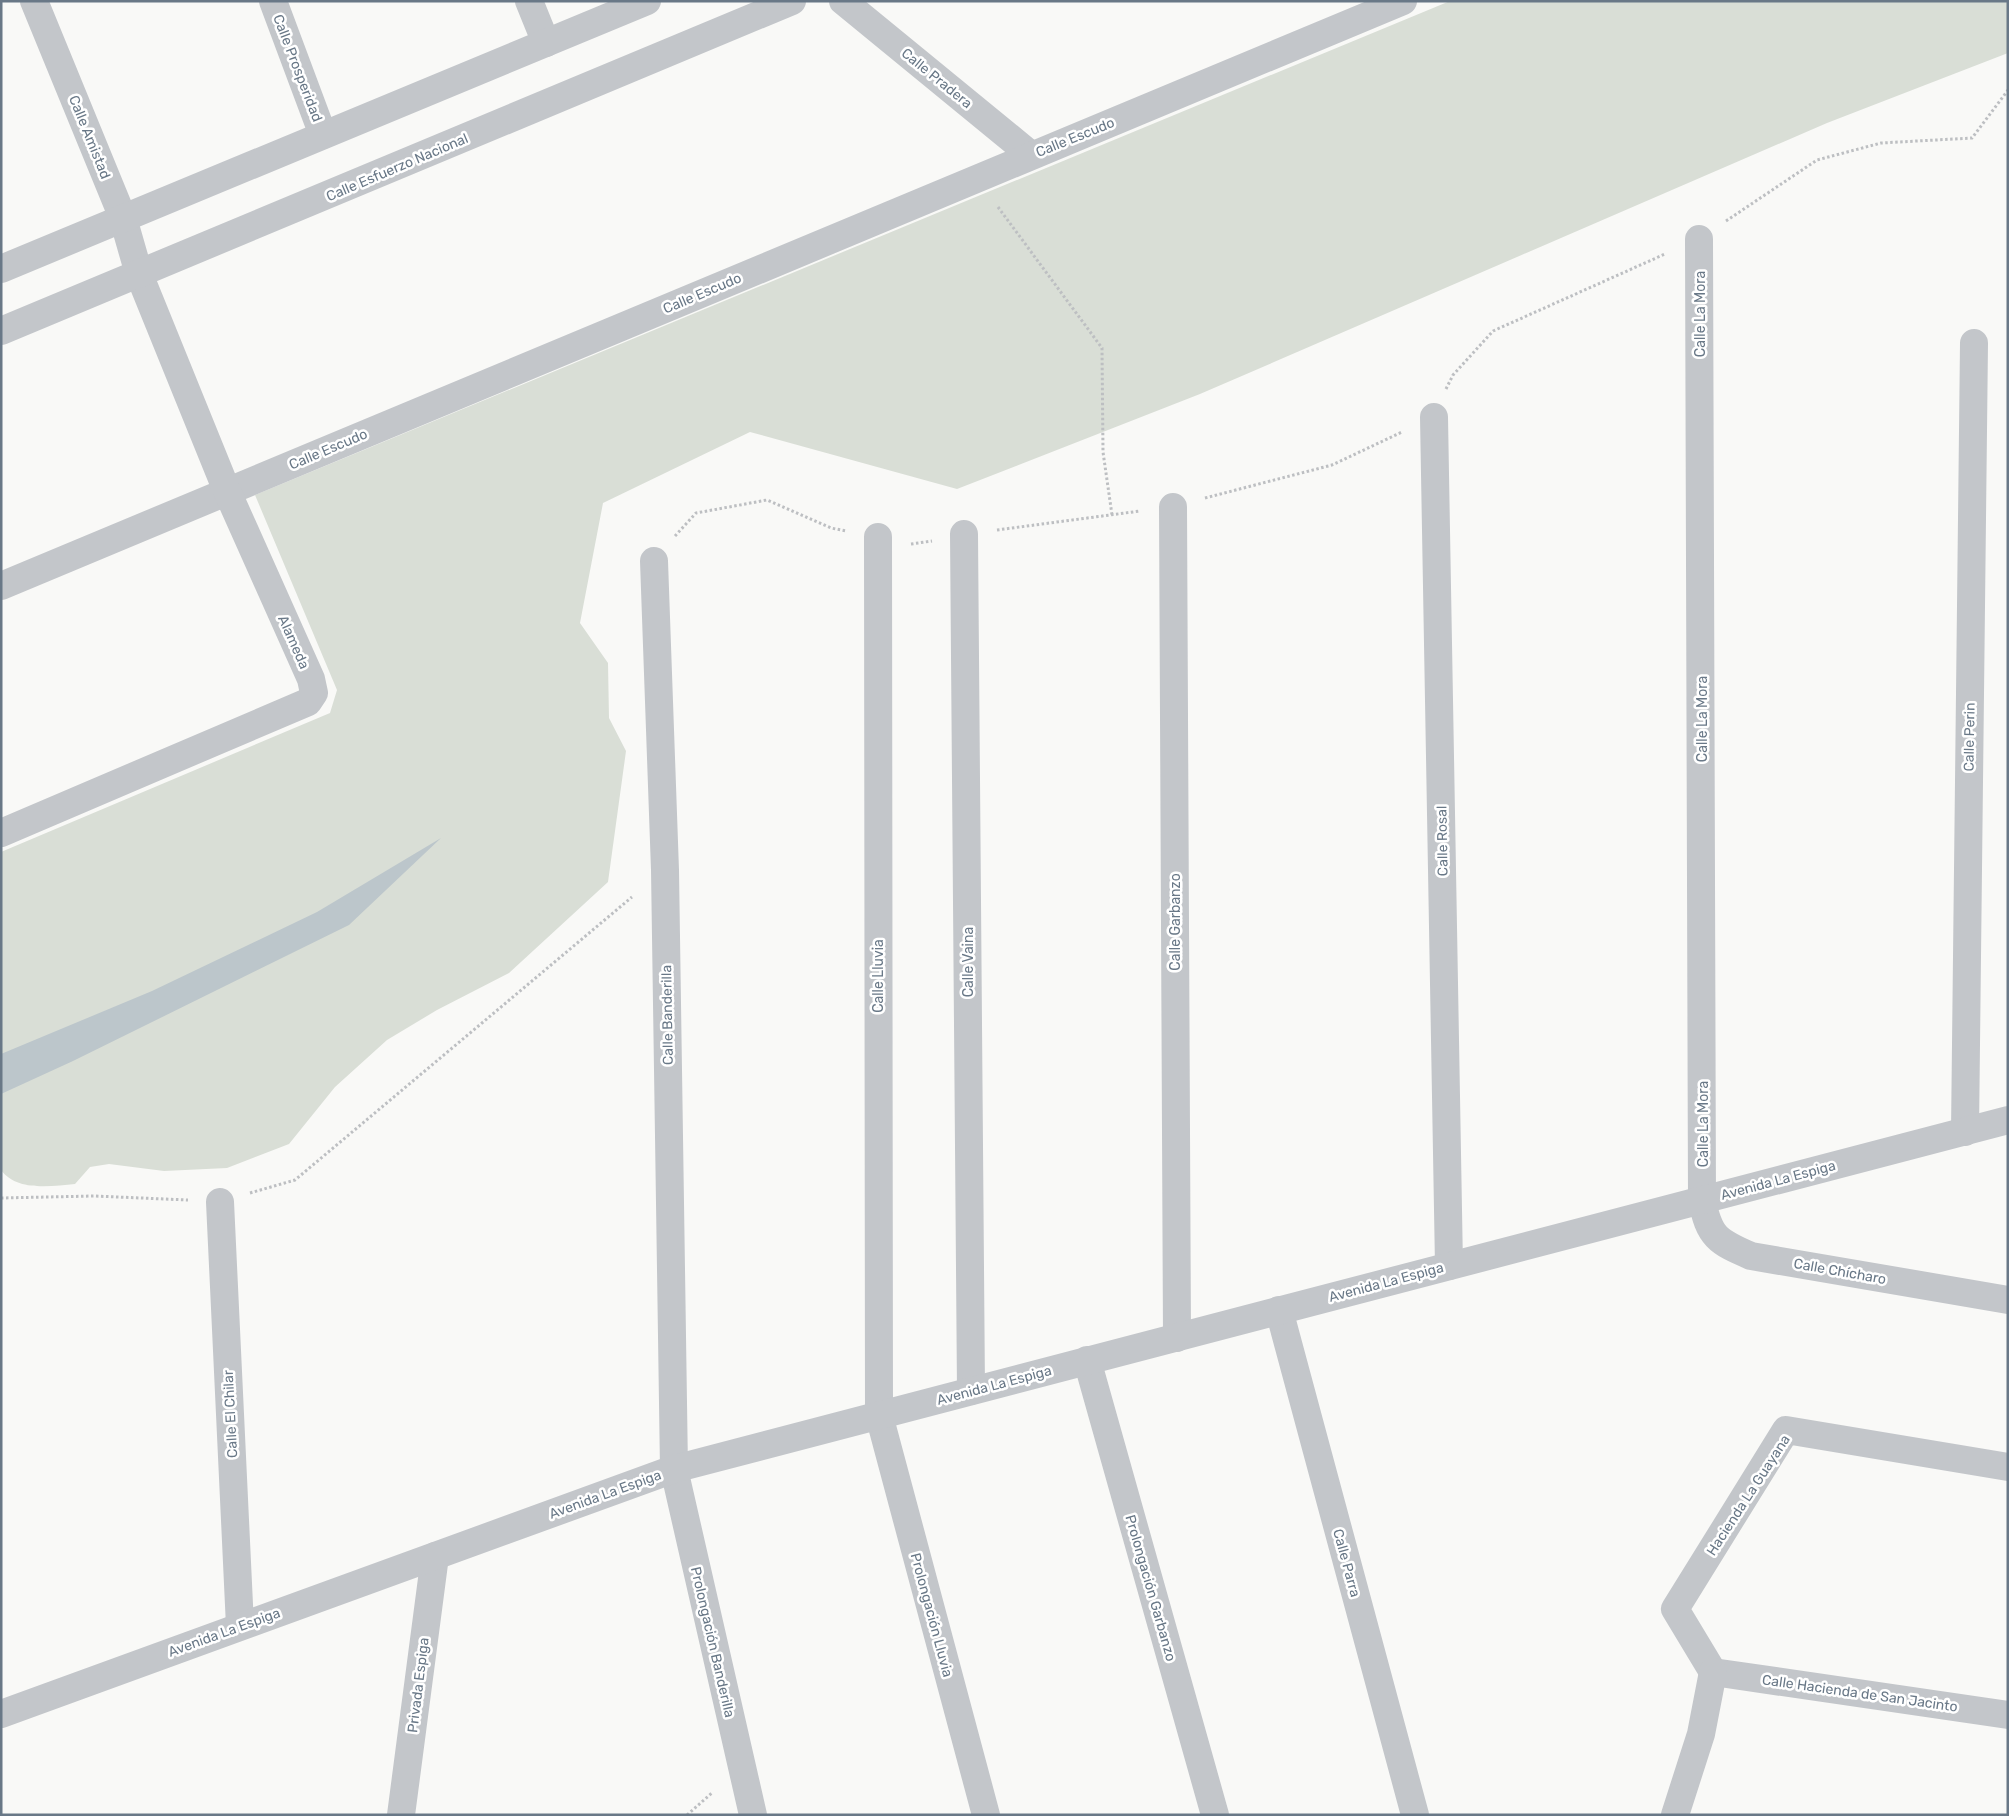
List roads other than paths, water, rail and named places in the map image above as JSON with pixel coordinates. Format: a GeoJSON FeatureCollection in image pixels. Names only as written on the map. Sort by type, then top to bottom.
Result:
{"type":"FeatureCollection","features":[{"type":"Feature","properties":{"kind":"street","name":"Calle Amistad"},"geometry":{"type":"LineString","coordinates":[[34,1],[123,218],[139,274]]}},
{"type":"Feature","properties":{"kind":"street","name":"Calle Prosperidad"},"geometry":{"type":"LineString","coordinates":[[273,1],[324,135]]}},
{"type":"Feature","properties":{"kind":"street"},"geometry":{"type":"LineString","coordinates":[[529,1],[546,43]]}},
{"type":"Feature","properties":{"kind":"street"},"geometry":{"type":"LineString","coordinates":[[1,269],[647,1]]}},
{"type":"Feature","properties":{"kind":"street","name":"Calle Esfuerzo Nacional"},"geometry":{"type":"LineString","coordinates":[[1,332],[792,1]]}},
{"type":"Feature","properties":{"kind":"street","name":"Calle Pradera"},"geometry":{"type":"LineString","coordinates":[[843,1],[1031,155]]}},
{"type":"Feature","properties":{"kind":"street","name":"Calle Escudo"},"geometry":{"type":"LineString","coordinates":[[1,586],[1403,1]]}},
{"type":"Feature","properties":{"kind":"street","name":"Calle La Mora"},"geometry":{"type":"LineString","coordinates":[[1699,239],[1703,965],[1702,1200]]}},
{"type":"Feature","properties":{"kind":"street","name":"Alameda"},"geometry":{"type":"LineString","coordinates":[[1,833],[308,702],[314,693],[311,679],[227,491],[139,274]]}},
{"type":"Feature","properties":{"kind":"street","name":"Calle Perin"},"geometry":{"type":"LineString","coordinates":[[1965,1132],[1974,343]]}},
{"type":"Feature","properties":{"kind":"street","name":"Calle Rosal"},"geometry":{"type":"LineString","coordinates":[[1434,417],[1449,1266]]}},
{"type":"Feature","properties":{"kind":"street","name":"Calle Garbanzo"},"geometry":{"type":"LineString","coordinates":[[1174,507],[1177,1338]]}},
{"type":"Feature","properties":{"kind":"street","name":"Calle Vaina"},"geometry":{"type":"LineString","coordinates":[[964,534],[971,1391]]}},
{"type":"Feature","properties":{"kind":"street","name":"Calle Lluvia"},"geometry":{"type":"LineString","coordinates":[[878,537],[879,1415]]}},
{"type":"Feature","properties":{"kind":"street","name":"Calle Banderilla"},"geometry":{"type":"LineString","coordinates":[[654,561],[665,870],[674,1468]]}},
{"type":"Feature","properties":{"kind":"street","name":"Avenida La Espiga"},"geometry":{"type":"LineString","coordinates":[[1,1714],[674,1468],[2008,1120]]}},
{"type":"Feature","properties":{"kind":"street","name":"Calle Chícharo"},"geometry":{"type":"LineString","coordinates":[[1702,1200],[1706,1223],[1723,1244],[1751,1256],[2008,1300]]}},
{"type":"Feature","properties":{"kind":"street","name":"Calle El Chilar"},"geometry":{"type":"LineString","coordinates":[[220,1202],[240,1626]]}},
{"type":"Feature","properties":{"kind":"street","name":"Calle Parra"},"geometry":{"type":"LineString","coordinates":[[1279,1310],[1415,1815]]}},
{"type":"Feature","properties":{"kind":"street","name":"Prolongación Garbanzo"},"geometry":{"type":"LineString","coordinates":[[1087,1360],[1215,1815]]}},
{"type":"Feature","properties":{"kind":"street","name":"Prolongación Lluvia"},"geometry":{"type":"LineString","coordinates":[[879,1415],[986,1815]]}},
{"type":"Feature","properties":{"kind":"street","name":"Hacienda La Guayana"},"geometry":{"type":"LineString","coordinates":[[1713,1672],[1676,1609],[1786,1430],[2008,1467]]}},
{"type":"Feature","properties":{"kind":"street","name":"Prolongación Banderilla"},"geometry":{"type":"LineString","coordinates":[[674,1468],[753,1815]]}},
{"type":"Feature","properties":{"kind":"street","name":"Privada Espiga"},"geometry":{"type":"LineString","coordinates":[[401,1815],[435,1556]]}},
{"type":"Feature","properties":{"kind":"street"},"geometry":{"type":"LineString","coordinates":[[1675,1815],[1701,1734],[1713,1672]]}},
{"type":"Feature","properties":{"kind":"street","name":"Calle Hacienda de San Jacinto"},"geometry":{"type":"LineString","coordinates":[[1713,1672],[2008,1715]]}}]}
